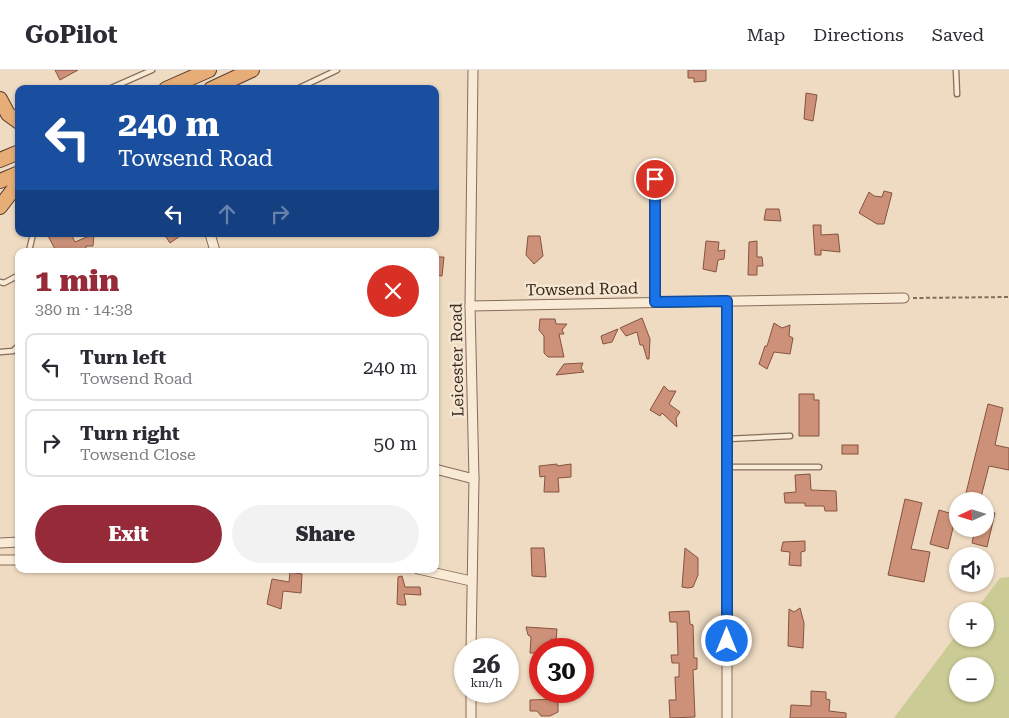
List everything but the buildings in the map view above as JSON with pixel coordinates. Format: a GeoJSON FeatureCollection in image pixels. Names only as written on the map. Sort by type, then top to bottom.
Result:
{"type":"FeatureCollection","features":[{"type":"Feature","properties":{"kind":"highway"},"geometry":{"type":"LineString","coordinates":[[175,85],[209,70]]}},
{"type":"Feature","properties":{"kind":"highway"},"geometry":{"type":"LineString","coordinates":[[220,85],[252,70]]}},
{"type":"Feature","properties":{"kind":"highway"},"geometry":{"type":"LineString","coordinates":[[0,99],[8,114],[15,119]]}},
{"type":"Feature","properties":{"kind":"highway"},"geometry":{"type":"LineString","coordinates":[[0,160],[15,154]]}},
{"type":"Feature","properties":{"kind":"highway"},"geometry":{"type":"LineString","coordinates":[[0,181],[15,175]]}},
{"type":"Feature","properties":{"kind":"highway"},"geometry":{"type":"LineString","coordinates":[[0,207],[15,187]]}},
{"type":"Feature","properties":{"kind":"street","name":"Leicester Road"},"geometry":{"type":"LineString","coordinates":[[472,638],[471,581],[474,479],[470,306],[473,70]]}},
{"type":"Feature","properties":{"kind":"street"},"geometry":{"type":"LineString","coordinates":[[655,179],[655,302]]}},
{"type":"Feature","properties":{"kind":"street","name":"Towsend Road"},"geometry":{"type":"LineString","coordinates":[[470,306],[904,298]]}},
{"type":"Feature","properties":{"kind":"street"},"geometry":{"type":"LineString","coordinates":[[727,301],[727,718]]}},
{"type":"Feature","properties":{"kind":"street"},"geometry":{"type":"LineString","coordinates":[[439,470],[474,479]]}},
{"type":"Feature","properties":{"kind":"street"},"geometry":{"type":"LineString","coordinates":[[0,543],[15,542]]}},
{"type":"Feature","properties":{"kind":"street"},"geometry":{"type":"LineString","coordinates":[[0,560],[15,560]]}},
{"type":"Feature","properties":{"kind":"street"},"geometry":{"type":"LineString","coordinates":[[436,573],[471,581]]}},
{"type":"Feature","properties":{"kind":"street"},"geometry":{"type":"LineString","coordinates":[[471,718],[472,703]]}},
{"type":"Feature","properties":{"kind":"lane"},"geometry":{"type":"LineString","coordinates":[[118,85],[152,70]]}},
{"type":"Feature","properties":{"kind":"lane"},"geometry":{"type":"LineString","coordinates":[[306,85],[338,70]]}},
{"type":"Feature","properties":{"kind":"lane"},"geometry":{"type":"LineString","coordinates":[[956,70],[957,94]]}},
{"type":"Feature","properties":{"kind":"lane"},"geometry":{"type":"LineString","coordinates":[[0,282],[4,283],[15,277]]}},
{"type":"Feature","properties":{"kind":"lane"},"geometry":{"type":"LineString","coordinates":[[0,352],[13,351],[15,349]]}},
{"type":"Feature","properties":{"kind":"lane"},"geometry":{"type":"LineString","coordinates":[[727,439],[790,436]]}},
{"type":"Feature","properties":{"kind":"lane"},"geometry":{"type":"LineString","coordinates":[[727,467],[819,467]]}},
{"type":"Feature","properties":{"kind":"path"},"geometry":{"type":"LineString","coordinates":[[904,298],[1009,297]]}},
{"type":"Feature","properties":{"kind":"green space"},"geometry":{"type":"Polygon","coordinates":[[[1009,577],[1009,718],[894,718],[949,645],[949,647],[994,647],[994,602],[982,602],[989,592],[994,592],[994,586],[1000,578],[1009,577]]]}},
{"type":"Feature","properties":{"kind":"route"},"geometry":{"type":"LineString","coordinates":[[655,179],[655,302],[727,301],[727,641]]}}]}
